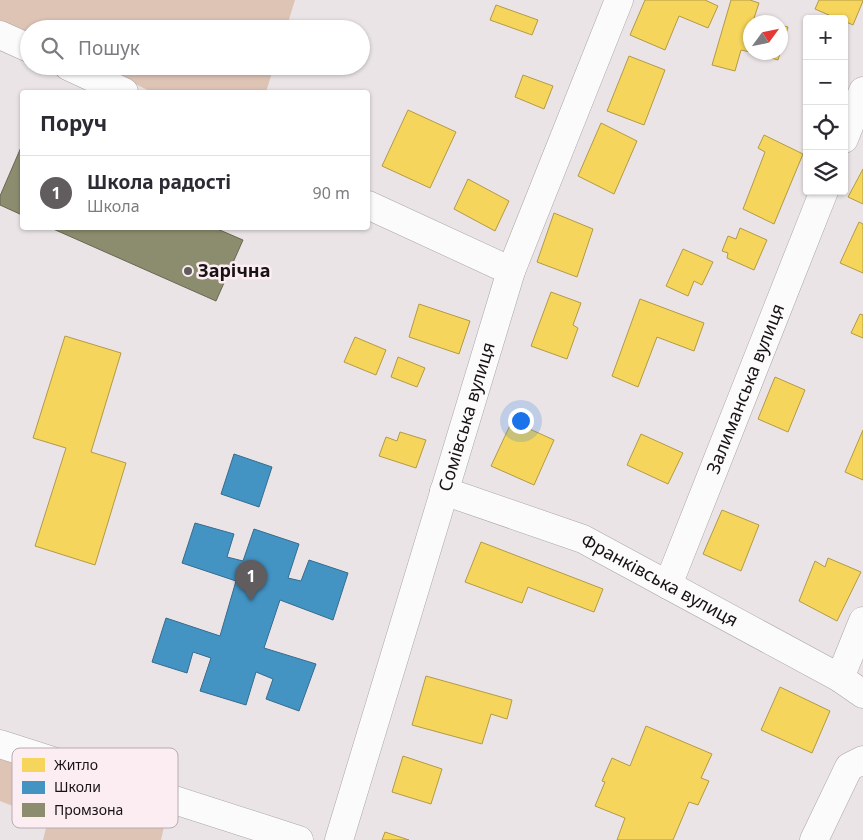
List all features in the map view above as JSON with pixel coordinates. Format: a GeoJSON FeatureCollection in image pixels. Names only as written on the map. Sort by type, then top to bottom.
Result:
{"type":"FeatureCollection","features":[{"type":"Feature","properties":{"kind":"street","name":"Сомівська вулиця"},"geometry":{"type":"LineString","coordinates":[[339,840],[511,271],[619,0]]}},
{"type":"Feature","properties":{"kind":"street"},"geometry":{"type":"LineString","coordinates":[[0,35],[20,44]]}},
{"type":"Feature","properties":{"kind":"street"},"geometry":{"type":"LineString","coordinates":[[87,75],[120,90]]}},
{"type":"Feature","properties":{"kind":"street"},"geometry":{"type":"LineString","coordinates":[[848,129],[863,91]]}},
{"type":"Feature","properties":{"kind":"street","name":"Залиманська вулиця"},"geometry":{"type":"LineString","coordinates":[[668,585],[822,195]]}},
{"type":"Feature","properties":{"kind":"street"},"geometry":{"type":"LineString","coordinates":[[370,206],[511,271]]}},
{"type":"Feature","properties":{"kind":"street","name":"Франківська вулиця"},"geometry":{"type":"LineString","coordinates":[[444,490],[583,538],[840,678],[863,694]]}},
{"type":"Feature","properties":{"kind":"street"},"geometry":{"type":"LineString","coordinates":[[840,678],[863,621]]}},
{"type":"Feature","properties":{"kind":"street"},"geometry":{"type":"LineString","coordinates":[[0,744],[12,748]]}},
{"type":"Feature","properties":{"kind":"street"},"geometry":{"type":"LineString","coordinates":[[814,840],[849,767],[863,760]]}},
{"type":"Feature","properties":{"kind":"street"},"geometry":{"type":"LineString","coordinates":[[178,801],[299,840]]}},
{"type":"Feature","properties":{"kind":"shaded area"},"geometry":{"type":"Polygon","coordinates":[[[0,0],[295,0],[289,20],[20,20],[20,30],[0,20],[0,0]]]}},
{"type":"Feature","properties":{"kind":"shaded area"},"geometry":{"type":"Polygon","coordinates":[[[116,75],[271,75],[267,90],[148,90],[116,75]]]}},
{"type":"Feature","properties":{"kind":"shaded area"},"geometry":{"type":"Polygon","coordinates":[[[0,758],[12,762],[12,806],[0,801],[0,758]]]}},
{"type":"Feature","properties":{"kind":"shaded area"},"geometry":{"type":"Polygon","coordinates":[[[46,828],[164,828],[161,840],[43,840],[46,828]]]}},
{"type":"Feature","properties":{"kind":"building: Житло"},"geometry":{"type":"Polygon","coordinates":[[[645,0],[705,0],[718,6],[708,28],[679,16],[665,50],[630,35],[645,0]]]}},
{"type":"Feature","properties":{"kind":"building: Житло"},"geometry":{"type":"Polygon","coordinates":[[[731,0],[750,0],[759,3],[755,15],[743,15],[743,50],[741,50],[735,71],[712,65],[731,0]]]}},
{"type":"Feature","properties":{"kind":"building: Житло"},"geometry":{"type":"Polygon","coordinates":[[[819,0],[863,0],[853,25],[848,23],[848,15],[829,15],[815,9],[819,0]]]}},
{"type":"Feature","properties":{"kind":"building: Житло"},"geometry":{"type":"Polygon","coordinates":[[[496,5],[538,20],[532,35],[490,20],[496,5]]]}},
{"type":"Feature","properties":{"kind":"building: Житло"},"geometry":{"type":"Polygon","coordinates":[[[629,56],[665,70],[644,125],[607,111],[629,56]]]}},
{"type":"Feature","properties":{"kind":"building: Житло"},"geometry":{"type":"Polygon","coordinates":[[[523,75],[553,86],[544,109],[515,97],[523,75]]]}},
{"type":"Feature","properties":{"kind":"building: Житло"},"geometry":{"type":"Polygon","coordinates":[[[408,110],[456,132],[430,188],[382,166],[408,110]]]}},
{"type":"Feature","properties":{"kind":"building: Житло"},"geometry":{"type":"Polygon","coordinates":[[[601,123],[637,141],[614,194],[578,176],[601,123]]]}},
{"type":"Feature","properties":{"kind":"building: Житло"},"geometry":{"type":"Polygon","coordinates":[[[764,135],[803,154],[774,224],[743,209],[765,152],[758,148],[764,135]]]}},
{"type":"Feature","properties":{"kind":"building: Житло"},"geometry":{"type":"Polygon","coordinates":[[[863,169],[863,204],[848,197],[863,169]]]}},
{"type":"Feature","properties":{"kind":"building: Житло"},"geometry":{"type":"Polygon","coordinates":[[[468,179],[509,201],[495,231],[454,209],[468,179]]]}},
{"type":"Feature","properties":{"kind":"building: Житло"},"geometry":{"type":"Polygon","coordinates":[[[554,213],[593,229],[577,277],[537,262],[554,213]]]}},
{"type":"Feature","properties":{"kind":"building: Житло"},"geometry":{"type":"Polygon","coordinates":[[[859,222],[863,224],[863,273],[840,263],[859,222]]]}},
{"type":"Feature","properties":{"kind":"building: Житло"},"geometry":{"type":"Polygon","coordinates":[[[740,228],[767,240],[754,270],[727,258],[728,253],[722,251],[728,236],[736,239],[740,228]]]}},
{"type":"Feature","properties":{"kind":"building: Житло"},"geometry":{"type":"Polygon","coordinates":[[[683,249],[713,262],[702,285],[694,281],[688,296],[666,286],[683,249]]]}},
{"type":"Feature","properties":{"kind":"building: Житло"},"geometry":{"type":"Polygon","coordinates":[[[551,292],[581,303],[573,325],[578,328],[567,359],[531,346],[551,292]]]}},
{"type":"Feature","properties":{"kind":"building: Житло"},"geometry":{"type":"Polygon","coordinates":[[[640,299],[704,323],[694,351],[657,337],[638,387],[612,376],[640,299]]]}},
{"type":"Feature","properties":{"kind":"building: Житло"},"geometry":{"type":"Polygon","coordinates":[[[419,304],[470,321],[459,354],[409,337],[419,304]]]}},
{"type":"Feature","properties":{"kind":"building: Житло"},"geometry":{"type":"Polygon","coordinates":[[[860,314],[863,315],[863,338],[851,333],[860,314]]]}},
{"type":"Feature","properties":{"kind":"building: Житло"},"geometry":{"type":"Polygon","coordinates":[[[65,336],[121,353],[91,452],[126,463],[95,565],[35,546],[66,448],[33,438],[65,336]]]}},
{"type":"Feature","properties":{"kind":"building: Житло"},"geometry":{"type":"Polygon","coordinates":[[[355,337],[386,350],[376,375],[344,362],[355,337]]]}},
{"type":"Feature","properties":{"kind":"building: Житло"},"geometry":{"type":"Polygon","coordinates":[[[398,357],[425,368],[417,387],[391,377],[398,357]]]}},
{"type":"Feature","properties":{"kind":"building: Житло"},"geometry":{"type":"Polygon","coordinates":[[[775,377],[805,390],[788,432],[758,419],[775,377]]]}},
{"type":"Feature","properties":{"kind":"building: Житло"},"geometry":{"type":"Polygon","coordinates":[[[512,421],[554,440],[534,485],[491,466],[512,421]]]}},
{"type":"Feature","properties":{"kind":"building: Житло"},"geometry":{"type":"Polygon","coordinates":[[[863,430],[863,480],[845,472],[863,430]]]}},
{"type":"Feature","properties":{"kind":"building: Житло"},"geometry":{"type":"Polygon","coordinates":[[[400,432],[426,440],[416,468],[379,456],[386,437],[397,441],[400,432]]]}},
{"type":"Feature","properties":{"kind":"building: Житло"},"geometry":{"type":"Polygon","coordinates":[[[641,434],[683,453],[668,484],[627,465],[641,434]]]}},
{"type":"Feature","properties":{"kind":"building: Житло"},"geometry":{"type":"Polygon","coordinates":[[[722,510],[759,525],[741,571],[703,554],[722,510]]]}},
{"type":"Feature","properties":{"kind":"building: Житло"},"geometry":{"type":"Polygon","coordinates":[[[481,542],[603,589],[594,612],[528,587],[522,603],[465,582],[481,542]]]}},
{"type":"Feature","properties":{"kind":"building: Житло"},"geometry":{"type":"Polygon","coordinates":[[[828,558],[861,572],[837,621],[799,601],[815,561],[825,567],[828,558]]]}},
{"type":"Feature","properties":{"kind":"building: Житло"},"geometry":{"type":"Polygon","coordinates":[[[426,676],[512,700],[507,719],[491,714],[482,744],[412,725],[426,676]]]}},
{"type":"Feature","properties":{"kind":"building: Житло"},"geometry":{"type":"Polygon","coordinates":[[[780,687],[830,711],[812,753],[761,730],[780,687]]]}},
{"type":"Feature","properties":{"kind":"building: Житло"},"geometry":{"type":"Polygon","coordinates":[[[646,726],[712,754],[701,778],[709,781],[698,805],[689,802],[673,840],[617,840],[625,818],[595,806],[605,782],[602,781],[612,758],[630,766],[646,726]]]}},
{"type":"Feature","properties":{"kind":"building: Житло"},"geometry":{"type":"Polygon","coordinates":[[[403,756],[442,769],[431,804],[392,792],[403,756]]]}},
{"type":"Feature","properties":{"kind":"building: Житло"},"geometry":{"type":"Polygon","coordinates":[[[385,832],[409,840],[382,840],[385,832]]]}},
{"type":"Feature","properties":{"kind":"building: Школи"},"geometry":{"type":"Polygon","coordinates":[[[234,454],[272,467],[259,507],[221,494],[234,454]]]}},
{"type":"Feature","properties":{"kind":"building: Школи"},"geometry":{"type":"Polygon","coordinates":[[[195,523],[234,534],[227,557],[243,561],[254,529],[299,544],[288,578],[301,581],[309,560],[348,573],[333,620],[280,600],[264,648],[316,664],[299,711],[266,699],[273,679],[256,672],[246,705],[200,691],[211,658],[193,652],[187,673],[152,662],[166,618],[220,636],[236,581],[182,563],[195,523]]]}},
{"type":"Feature","properties":{"kind":"building: Промзона"},"geometry":{"type":"Polygon","coordinates":[[[20,150],[20,214],[0,205],[0,196],[20,150]]]}},
{"type":"Feature","properties":{"kind":"building: Промзона","name":"Зарічна"},"geometry":{"type":"Polygon","coordinates":[[[56,230],[220,230],[243,240],[216,301],[56,230]]]}},
{"type":"Feature","properties":{"kind":"place","name":"Зарічна"},"geometry":{"type":"Point","coordinates":[188,271]}},
{"type":"Feature","properties":{"kind":"place","name":"Школа радості"},"geometry":{"type":"Point","coordinates":[251,601]}}]}
